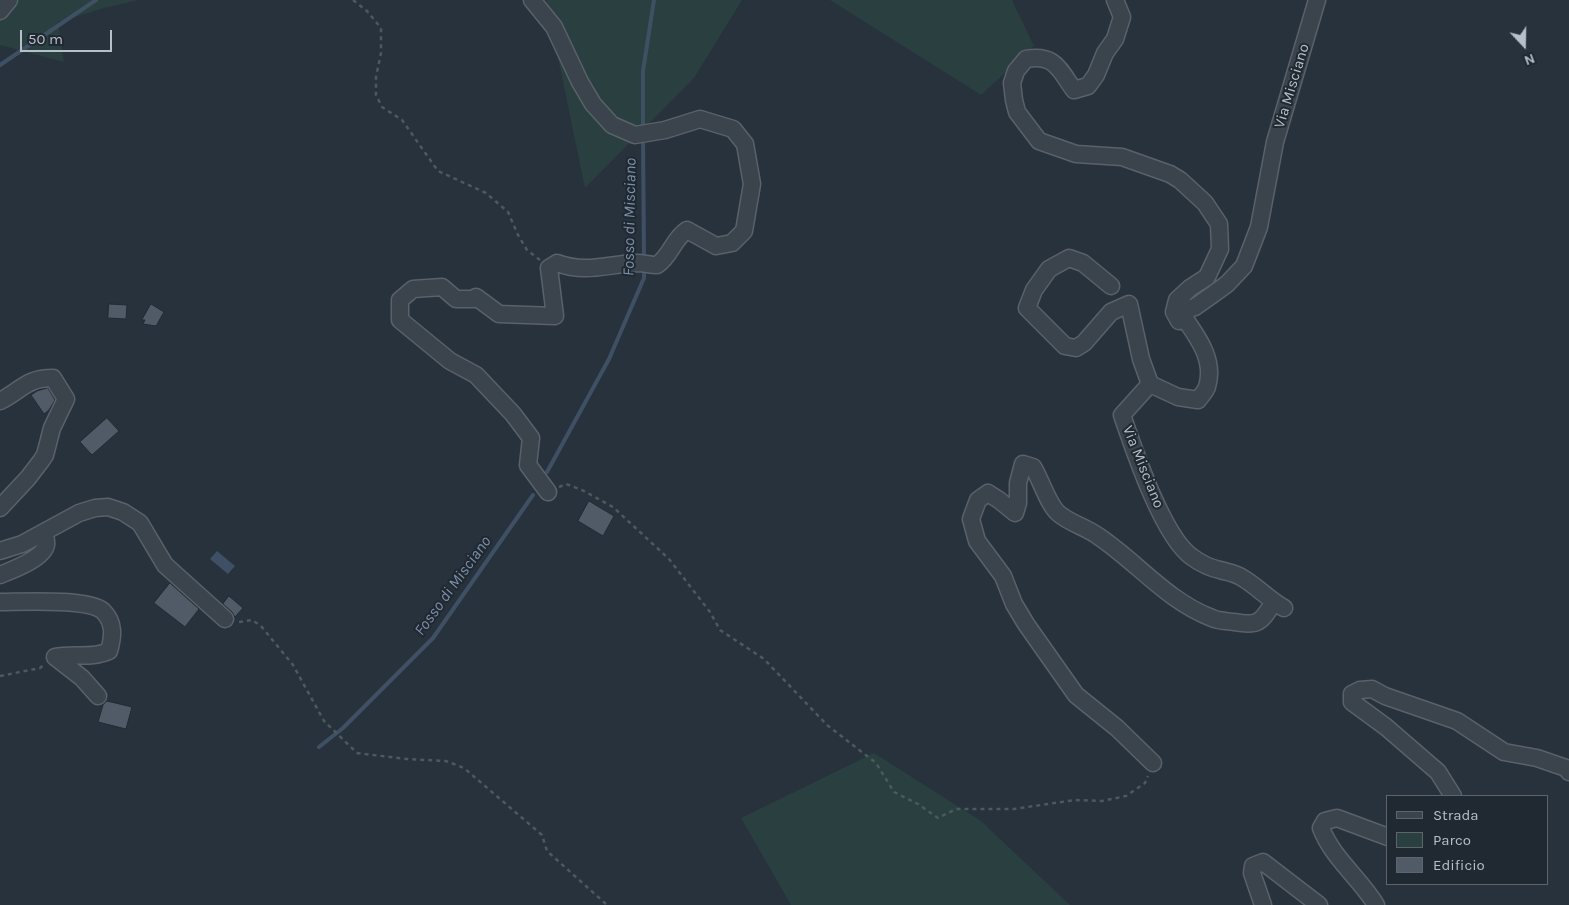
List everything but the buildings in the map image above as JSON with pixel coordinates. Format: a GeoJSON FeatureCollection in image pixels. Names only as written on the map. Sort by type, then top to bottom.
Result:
{"type":"FeatureCollection","features":[{"type":"Feature","properties":{"kind":"street"},"geometry":{"type":"LineString","coordinates":[[0,11],[9,0]]}},
{"type":"Feature","properties":{"kind":"street"},"geometry":{"type":"LineString","coordinates":[[532,0],[554,27],[580,82],[593,104],[612,124],[643,134],[700,119],[732,129],[745,144],[752,184],[744,231],[732,243],[716,246],[687,230],[680,234],[666,259],[657,266],[638,263],[586,270],[556,263],[549,268],[555,316],[500,314],[476,297],[474,299],[456,299],[442,287],[413,289],[400,300],[400,320],[450,360],[476,375],[513,414],[531,438],[528,465],[548,492]]}},
{"type":"Feature","properties":{"kind":"street"},"geometry":{"type":"LineString","coordinates":[[1111,286],[1083,263],[1069,258],[1049,268],[1034,290],[1027,308],[1065,346],[1076,348],[1084,342],[1111,312],[1129,304],[1141,359],[1150,384],[1178,397],[1198,400],[1207,388],[1209,364],[1202,343],[1186,319],[1179,321],[1174,312],[1178,300],[1190,288],[1208,277],[1220,248],[1219,224],[1205,203],[1180,180],[1170,174],[1122,157],[1076,154],[1039,141],[1017,112],[1014,100],[1012,83],[1016,71],[1026,59],[1039,57],[1056,64],[1074,90],[1088,86],[1096,75],[1105,53],[1115,39],[1122,17],[1116,0]]}},
{"type":"Feature","properties":{"kind":"street","name":"Via Misciano"},"geometry":{"type":"LineString","coordinates":[[1186,319],[1187,309],[1195,307],[1227,284],[1244,266],[1259,227],[1275,142],[1317,0]]}},
{"type":"Feature","properties":{"kind":"street"},"geometry":{"type":"LineString","coordinates":[[0,401],[25,384],[40,378],[53,378],[66,399],[52,428],[41,461],[0,508]]}},
{"type":"Feature","properties":{"kind":"street","name":"Via Misciano"},"geometry":{"type":"LineString","coordinates":[[1150,384],[1122,415],[1148,486],[1176,542],[1192,557],[1217,570],[1238,575],[1259,588],[1279,605],[1256,623],[1241,624],[1212,619],[1184,603],[1155,582],[1098,535],[1058,513],[1032,467],[1023,464],[1018,483],[1018,503],[1015,513],[988,493],[978,500],[971,519],[978,541],[1004,576],[1014,604],[1076,695],[1117,728],[1153,763]]}},
{"type":"Feature","properties":{"kind":"street"},"geometry":{"type":"LineString","coordinates":[[0,551],[22,544],[79,513],[95,508],[108,507],[123,512],[140,523],[165,565],[226,619]]}},
{"type":"Feature","properties":{"kind":"street"},"geometry":{"type":"LineString","coordinates":[[0,576],[42,552],[46,545],[44,533]]}},
{"type":"Feature","properties":{"kind":"street"},"geometry":{"type":"LineString","coordinates":[[0,602],[79,603],[102,610],[111,623],[113,637],[109,650],[98,656],[65,655],[54,657]]}},
{"type":"Feature","properties":{"kind":"street"},"geometry":{"type":"LineString","coordinates":[[54,657],[82,678],[98,696]]}},
{"type":"Feature","properties":{"kind":"street"},"geometry":{"type":"LineString","coordinates":[[1451,795],[1438,772],[1386,727],[1352,702],[1352,694],[1360,690],[1372,689],[1385,696],[1457,721],[1504,752],[1537,758],[1566,768],[1569,772]]}},
{"type":"Feature","properties":{"kind":"street"},"geometry":{"type":"LineString","coordinates":[[1376,905],[1338,858],[1327,842],[1321,828],[1325,821],[1337,818],[1386,836]]}},
{"type":"Feature","properties":{"kind":"street"},"geometry":{"type":"LineString","coordinates":[[1263,905],[1252,873],[1253,866],[1263,862],[1320,905]]}},
{"type":"Feature","properties":{"kind":"path"},"geometry":{"type":"LineString","coordinates":[[353,0],[381,28],[381,53],[376,77],[376,95],[382,107],[402,120],[438,171],[486,194],[508,212],[527,250],[549,268]]}},
{"type":"Feature","properties":{"kind":"path"},"geometry":{"type":"LineString","coordinates":[[548,492],[566,484],[582,490],[613,507],[669,560],[710,612],[720,630],[764,659],[827,725],[876,763],[894,792],[918,804],[938,818],[956,809],[1014,809],[1075,800],[1102,801],[1126,796],[1145,783],[1153,763]]}},
{"type":"Feature","properties":{"kind":"path"},"geometry":{"type":"LineString","coordinates":[[226,619],[236,622],[252,620],[261,626],[294,665],[324,721],[357,753],[406,759],[446,761],[464,768],[542,834],[547,851],[607,905]]}},
{"type":"Feature","properties":{"kind":"path"},"geometry":{"type":"LineString","coordinates":[[0,676],[40,668],[54,657]]}},
{"type":"Feature","properties":{"kind":"green space"},"geometry":{"type":"Polygon","coordinates":[[[0,0],[139,0],[58,22],[64,62],[0,45],[0,0]]]}},
{"type":"Feature","properties":{"kind":"green space"},"geometry":{"type":"Polygon","coordinates":[[[546,0],[742,0],[694,78],[585,188],[546,0]]]}},
{"type":"Feature","properties":{"kind":"green space"},"geometry":{"type":"Polygon","coordinates":[[[830,0],[1012,0],[1034,46],[981,95],[830,0]]]}},
{"type":"Feature","properties":{"kind":"green space"},"geometry":{"type":"Polygon","coordinates":[[[874,753],[981,821],[1070,905],[791,905],[741,818],[874,753]]]}},
{"type":"Feature","properties":{"kind":"water"},"geometry":{"type":"Polygon","coordinates":[[[217,551],[235,566],[228,574],[210,559],[217,551]]]}},
{"type":"Feature","properties":{"kind":"waterway"},"geometry":{"type":"LineString","coordinates":[[0,65],[96,0]]}},
{"type":"Feature","properties":{"kind":"waterway","name":"Fosso di Misciano"},"geometry":{"type":"LineString","coordinates":[[643,128],[643,71],[654,0]]}},
{"type":"Feature","properties":{"kind":"waterway","name":"Fosso di Misciano"},"geometry":{"type":"LineString","coordinates":[[643,138],[644,258]]}},
{"type":"Feature","properties":{"kind":"waterway","name":"Fosso di Misciano"},"geometry":{"type":"LineString","coordinates":[[547,472],[609,359],[644,278],[644,268]]}},
{"type":"Feature","properties":{"kind":"waterway","name":"Fosso di Misciano"},"geometry":{"type":"LineString","coordinates":[[319,747],[343,728],[433,638],[533,495]]}}]}
